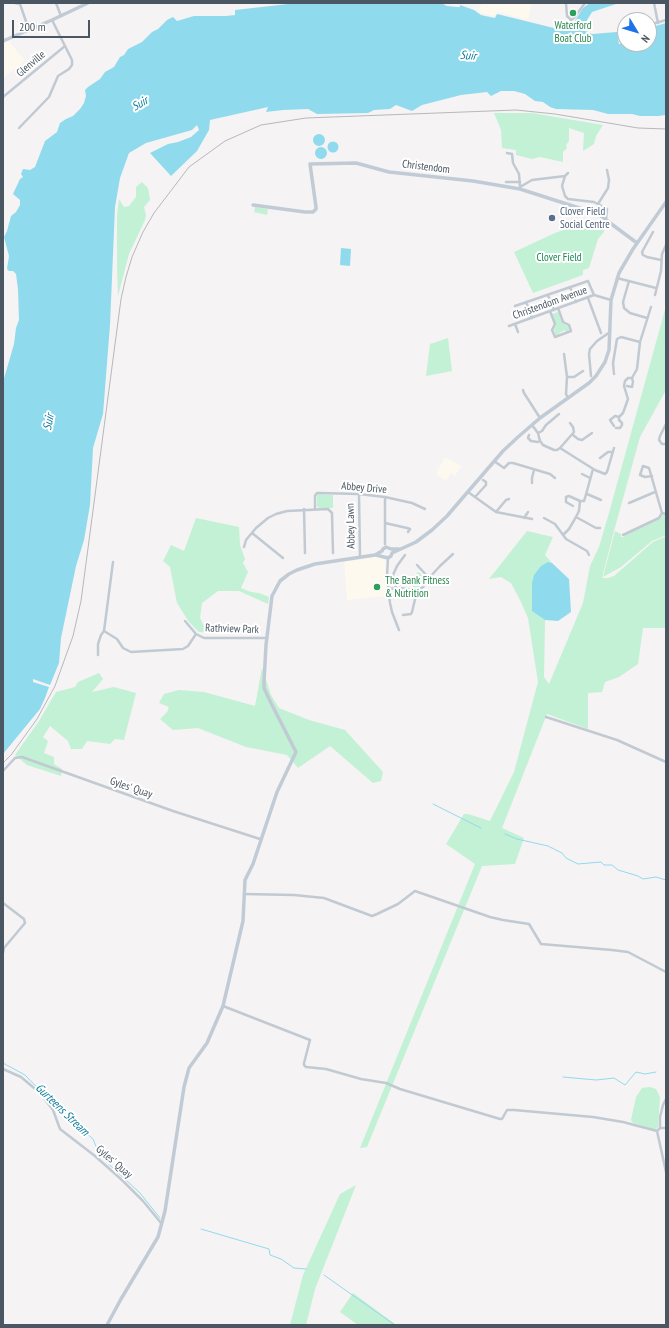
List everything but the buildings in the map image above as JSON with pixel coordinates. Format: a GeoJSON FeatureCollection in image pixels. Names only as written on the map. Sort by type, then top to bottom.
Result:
{"type":"FeatureCollection","features":[{"type":"Feature","properties":{"kind":"street"},"geometry":{"type":"LineString","coordinates":[[15,3],[20,4],[29,30]]}},
{"type":"Feature","properties":{"kind":"street"},"geometry":{"type":"LineString","coordinates":[[56,3],[61,16]]}},
{"type":"Feature","properties":{"kind":"street"},"geometry":{"type":"LineString","coordinates":[[566,3],[566,14],[571,20],[585,3]]}},
{"type":"Feature","properties":{"kind":"street"},"geometry":{"type":"LineString","coordinates":[[654,3],[658,23],[666,20]]}},
{"type":"Feature","properties":{"kind":"street"},"geometry":{"type":"LineString","coordinates":[[3,41],[85,4]]}},
{"type":"Feature","properties":{"kind":"street"},"geometry":{"type":"LineString","coordinates":[[18,128],[49,97],[58,76],[72,64],[72,60],[52,20]]}},
{"type":"Feature","properties":{"kind":"street","name":"Glenville"},"geometry":{"type":"LineString","coordinates":[[3,97],[65,46]]}},
{"type":"Feature","properties":{"kind":"street"},"geometry":{"type":"LineString","coordinates":[[507,153],[512,154],[513,163],[519,174],[520,188]]}},
{"type":"Feature","properties":{"kind":"street","name":"Christendom"},"geometry":{"type":"LineString","coordinates":[[253,204],[313,212],[316,207],[310,164],[356,163],[389,172],[473,181],[520,188],[598,214],[637,243]]}},
{"type":"Feature","properties":{"kind":"street"},"geometry":{"type":"LineString","coordinates":[[598,204],[608,188],[609,180],[607,170]]}},
{"type":"Feature","properties":{"kind":"street"},"geometry":{"type":"LineString","coordinates":[[568,173],[565,176],[563,190],[566,198],[598,204],[607,209],[606,220]]}},
{"type":"Feature","properties":{"kind":"street"},"geometry":{"type":"LineString","coordinates":[[520,188],[532,180],[565,176]]}},
{"type":"Feature","properties":{"kind":"street"},"geometry":{"type":"LineString","coordinates":[[506,182],[520,182]]}},
{"type":"Feature","properties":{"kind":"street"},"geometry":{"type":"LineString","coordinates":[[107,1325],[158,1237],[165,1211],[187,1074],[189,1068],[207,1043],[223,1006],[243,921],[245,880],[253,864],[260,839],[277,792],[296,752],[264,688],[267,638],[272,596],[275,589],[285,578],[297,570],[314,564],[375,555],[386,547],[392,551],[416,542],[432,530],[449,514],[494,461],[531,425],[593,380],[603,367],[609,350],[611,300],[617,278],[622,266],[666,202]]}},
{"type":"Feature","properties":{"kind":"street"},"geometry":{"type":"LineString","coordinates":[[653,232],[651,238],[643,249],[643,255],[662,260]]}},
{"type":"Feature","properties":{"kind":"street"},"geometry":{"type":"LineString","coordinates":[[654,295],[661,271],[662,254],[666,245]]}},
{"type":"Feature","properties":{"kind":"street"},"geometry":{"type":"LineString","coordinates":[[617,278],[656,288]]}},
{"type":"Feature","properties":{"kind":"street"},"geometry":{"type":"LineString","coordinates":[[515,306],[588,281],[595,295],[611,300]]}},
{"type":"Feature","properties":{"kind":"street"},"geometry":{"type":"LineString","coordinates":[[629,281],[623,302],[624,308],[630,313],[648,318]]}},
{"type":"Feature","properties":{"kind":"street"},"geometry":{"type":"LineString","coordinates":[[570,287],[576,302]]}},
{"type":"Feature","properties":{"kind":"street"},"geometry":{"type":"LineString","coordinates":[[548,295],[554,310]]}},
{"type":"Feature","properties":{"kind":"street","name":"Christendom Avenue"},"geometry":{"type":"LineString","coordinates":[[509,326],[595,295]]}},
{"type":"Feature","properties":{"kind":"street"},"geometry":{"type":"LineString","coordinates":[[588,298],[600,333]]}},
{"type":"Feature","properties":{"kind":"street"},"geometry":{"type":"LineString","coordinates":[[526,302],[532,318]]}},
{"type":"Feature","properties":{"kind":"street"},"geometry":{"type":"LineString","coordinates":[[628,386],[632,387],[632,378],[637,369],[640,342],[651,307]]}},
{"type":"Feature","properties":{"kind":"street"},"geometry":{"type":"LineString","coordinates":[[550,311],[555,324],[552,330],[555,337],[571,331],[569,325],[563,322],[558,308]]}},
{"type":"Feature","properties":{"kind":"street"},"geometry":{"type":"LineString","coordinates":[[515,324],[518,332]]}},
{"type":"Feature","properties":{"kind":"street"},"geometry":{"type":"LineString","coordinates":[[590,376],[590,349],[597,341],[610,332]]}},
{"type":"Feature","properties":{"kind":"street"},"geometry":{"type":"LineString","coordinates":[[614,374],[613,363],[617,339],[621,337],[640,342]]}},
{"type":"Feature","properties":{"kind":"street"},"geometry":{"type":"LineString","coordinates":[[564,354],[567,377],[566,394],[568,398]]}},
{"type":"Feature","properties":{"kind":"street"},"geometry":{"type":"LineString","coordinates":[[567,377],[574,377],[583,371]]}},
{"type":"Feature","properties":{"kind":"street"},"geometry":{"type":"LineString","coordinates":[[623,418],[620,428],[615,427],[610,420],[615,416],[619,417],[623,413],[628,399],[624,386],[626,380],[632,378]]}},
{"type":"Feature","properties":{"kind":"street"},"geometry":{"type":"LineString","coordinates":[[523,390],[540,418]]}},
{"type":"Feature","properties":{"kind":"street"},"geometry":{"type":"LineString","coordinates":[[538,433],[542,431],[546,425],[559,414]]}},
{"type":"Feature","properties":{"kind":"street"},"geometry":{"type":"LineString","coordinates":[[619,417],[619,420],[622,423]]}},
{"type":"Feature","properties":{"kind":"street"},"geometry":{"type":"LineString","coordinates":[[531,425],[538,433],[540,441],[544,445],[551,449],[557,450],[573,435],[574,429],[570,422]]}},
{"type":"Feature","properties":{"kind":"street"},"geometry":{"type":"LineString","coordinates":[[666,424],[659,440],[662,444],[666,444]]}},
{"type":"Feature","properties":{"kind":"street"},"geometry":{"type":"LineString","coordinates":[[573,435],[582,440],[592,433]]}},
{"type":"Feature","properties":{"kind":"street"},"geometry":{"type":"LineString","coordinates":[[529,435],[528,438],[531,441],[540,441]]}},
{"type":"Feature","properties":{"kind":"street"},"geometry":{"type":"LineString","coordinates":[[560,448],[593,469],[606,473],[614,448]]}},
{"type":"Feature","properties":{"kind":"street"},"geometry":{"type":"LineString","coordinates":[[600,458],[608,452],[612,452]]}},
{"type":"Feature","properties":{"kind":"street"},"geometry":{"type":"LineString","coordinates":[[494,461],[504,468],[510,463],[513,463],[550,474],[555,478]]}},
{"type":"Feature","properties":{"kind":"street"},"geometry":{"type":"LineString","coordinates":[[651,475],[645,477],[640,475],[643,466],[650,468],[655,492],[662,513]]}},
{"type":"Feature","properties":{"kind":"street"},"geometry":{"type":"LineString","coordinates":[[563,535],[569,529],[576,517],[580,501],[584,500],[587,494],[593,469]]}},
{"type":"Feature","properties":{"kind":"street"},"geometry":{"type":"LineString","coordinates":[[532,483],[534,470]]}},
{"type":"Feature","properties":{"kind":"street"},"geometry":{"type":"LineString","coordinates":[[582,474],[590,478]]}},
{"type":"Feature","properties":{"kind":"street"},"geometry":{"type":"LineString","coordinates":[[475,497],[486,485],[486,482],[483,480]]}},
{"type":"Feature","properties":{"kind":"street"},"geometry":{"type":"LineString","coordinates":[[468,492],[496,512],[532,519]]}},
{"type":"Feature","properties":{"kind":"street"},"geometry":{"type":"LineString","coordinates":[[629,502],[655,492]]}},
{"type":"Feature","properties":{"kind":"street","name":"Abbey Drive"},"geometry":{"type":"LineString","coordinates":[[315,509],[315,496],[317,493],[359,494],[385,497],[412,503],[425,508]]}},
{"type":"Feature","properties":{"kind":"street","name":"Abbey Lawn"},"geometry":{"type":"LineString","coordinates":[[359,494],[360,558]]}},
{"type":"Feature","properties":{"kind":"street"},"geometry":{"type":"LineString","coordinates":[[564,494],[580,501]]}},
{"type":"Feature","properties":{"kind":"street"},"geometry":{"type":"LineString","coordinates":[[587,494],[601,500]]}},
{"type":"Feature","properties":{"kind":"street"},"geometry":{"type":"LineString","coordinates":[[569,496],[566,497],[565,501],[573,506]]}},
{"type":"Feature","properties":{"kind":"street"},"geometry":{"type":"LineString","coordinates":[[385,497],[385,544]]}},
{"type":"Feature","properties":{"kind":"street"},"geometry":{"type":"LineString","coordinates":[[496,512],[506,500],[509,499]]}},
{"type":"Feature","properties":{"kind":"street"},"geometry":{"type":"LineString","coordinates":[[304,509],[305,553]]}},
{"type":"Feature","properties":{"kind":"street"},"geometry":{"type":"LineString","coordinates":[[244,547],[246,540],[261,523],[276,514],[304,509],[328,509],[331,511],[333,553]]}},
{"type":"Feature","properties":{"kind":"street"},"geometry":{"type":"LineString","coordinates":[[524,518],[528,512]]}},
{"type":"Feature","properties":{"kind":"street"},"geometry":{"type":"LineString","coordinates":[[662,513],[666,514]]}},
{"type":"Feature","properties":{"kind":"street"},"geometry":{"type":"LineString","coordinates":[[623,535],[659,518],[662,513]]}},
{"type":"Feature","properties":{"kind":"street"},"geometry":{"type":"LineString","coordinates":[[576,517],[596,528],[600,528]]}},
{"type":"Feature","properties":{"kind":"street"},"geometry":{"type":"LineString","coordinates":[[544,518],[555,524],[566,539],[587,551],[589,554]]}},
{"type":"Feature","properties":{"kind":"street"},"geometry":{"type":"LineString","coordinates":[[385,523],[407,528],[410,530],[408,532]]}},
{"type":"Feature","properties":{"kind":"street"},"geometry":{"type":"LineString","coordinates":[[252,533],[283,558]]}},
{"type":"Feature","properties":{"kind":"street"},"geometry":{"type":"LineString","coordinates":[[382,551],[387,565],[388,589],[392,612],[399,630]]}},
{"type":"Feature","properties":{"kind":"street"},"geometry":{"type":"LineString","coordinates":[[375,555],[385,557],[391,556],[392,551]]}},
{"type":"Feature","properties":{"kind":"street"},"geometry":{"type":"LineString","coordinates":[[388,589],[400,588],[416,590],[423,587],[429,578],[453,554]]}},
{"type":"Feature","properties":{"kind":"street"},"geometry":{"type":"LineString","coordinates":[[396,588],[393,575],[395,569],[405,555]]}},
{"type":"Feature","properties":{"kind":"street"},"geometry":{"type":"LineString","coordinates":[[397,557],[401,560]]}},
{"type":"Feature","properties":{"kind":"street"},"geometry":{"type":"LineString","coordinates":[[98,655],[98,644],[101,634],[104,631],[113,562]]}},
{"type":"Feature","properties":{"kind":"street"},"geometry":{"type":"LineString","coordinates":[[417,565],[429,578]]}},
{"type":"Feature","properties":{"kind":"street"},"geometry":{"type":"LineString","coordinates":[[403,615],[411,614],[416,590]]}},
{"type":"Feature","properties":{"kind":"street","name":"Rathview Park"},"geometry":{"type":"LineString","coordinates":[[185,621],[196,634],[204,638],[267,638]]}},
{"type":"Feature","properties":{"kind":"street","name":"Rathview Park"},"geometry":{"type":"LineString","coordinates":[[104,631],[117,639],[123,648],[130,652],[183,649],[188,646],[196,634]]}},
{"type":"Feature","properties":{"kind":"street"},"geometry":{"type":"LineString","coordinates":[[546,717],[618,740],[666,762]]}},
{"type":"Feature","properties":{"kind":"street","name":"Gyles' Quay"},"geometry":{"type":"LineString","coordinates":[[3,771],[15,758],[22,757],[173,811],[260,839]]}},
{"type":"Feature","properties":{"kind":"street"},"geometry":{"type":"LineString","coordinates":[[244,894],[294,895],[324,898],[372,916],[398,904],[415,891],[501,920],[529,924],[541,944],[628,952],[666,972]]}},
{"type":"Feature","properties":{"kind":"street"},"geometry":{"type":"LineString","coordinates":[[3,903],[24,919],[25,923],[4,948],[3,953]]}},
{"type":"Feature","properties":{"kind":"street"},"geometry":{"type":"LineString","coordinates":[[223,1006],[310,1040],[304,1063],[306,1067],[326,1069],[386,1083],[500,1119],[510,1110],[535,1111],[605,1119],[657,1131]]}},
{"type":"Feature","properties":{"kind":"street","name":"Gyles' Quay"},"geometry":{"type":"LineString","coordinates":[[3,1069],[21,1077],[40,1093],[53,1110],[60,1129],[95,1156],[123,1181],[143,1201],[162,1224]]}},
{"type":"Feature","properties":{"kind":"street"},"geometry":{"type":"LineString","coordinates":[[657,1131],[660,1128],[660,1117],[666,1099]]}},
{"type":"Feature","properties":{"kind":"street"},"geometry":{"type":"LineString","coordinates":[[660,1128],[666,1128]]}},
{"type":"Feature","properties":{"kind":"street"},"geometry":{"type":"LineString","coordinates":[[657,1131],[666,1172]]}},
{"type":"Feature","properties":{"kind":"shaded area"},"geometry":{"type":"Polygon","coordinates":[[[483,3],[532,3],[528,20],[498,12],[494,16],[480,13],[479,7],[483,3]]]}},
{"type":"Feature","properties":{"kind":"shaded area"},"geometry":{"type":"Polygon","coordinates":[[[9,41],[25,61],[3,78],[3,44],[9,41]]]}},
{"type":"Feature","properties":{"kind":"shaded area"},"geometry":{"type":"Polygon","coordinates":[[[445,457],[461,466],[455,476],[451,473],[446,481],[436,474],[445,457]]]}},
{"type":"Feature","properties":{"kind":"shaded area"},"geometry":{"type":"Polygon","coordinates":[[[379,556],[385,560],[387,596],[347,600],[344,562],[379,556]]]}},
{"type":"Feature","properties":{"kind":"green space"},"geometry":{"type":"Polygon","coordinates":[[[494,113],[532,113],[603,125],[596,136],[594,144],[583,151],[584,133],[569,128],[569,141],[566,145],[567,148],[563,152],[563,162],[540,157],[532,159],[516,155],[516,150],[502,148],[501,130],[494,113]]]}},
{"type":"Feature","properties":{"kind":"green space"},"geometry":{"type":"Polygon","coordinates":[[[142,182],[148,188],[150,200],[144,207],[146,215],[145,220],[129,254],[118,296],[117,216],[119,199],[124,207],[129,206],[136,197],[136,187],[142,182]]]}},
{"type":"Feature","properties":{"kind":"green space"},"geometry":{"type":"Polygon","coordinates":[[[255,207],[268,209],[267,215],[254,212],[255,207]]]}},
{"type":"Feature","properties":{"kind":"green space","name":"Clover Field"},"geometry":{"type":"Polygon","coordinates":[[[600,222],[605,226],[604,232],[598,239],[589,268],[583,270],[583,275],[533,293],[514,252],[555,233],[580,224],[593,227],[600,222]]]}},
{"type":"Feature","properties":{"kind":"green space"},"geometry":{"type":"Polygon","coordinates":[[[666,306],[666,390],[640,437],[602,578],[614,576],[653,542],[666,536],[666,628],[643,628],[638,664],[619,677],[605,682],[602,692],[588,693],[588,729],[547,714],[502,828],[524,838],[515,864],[482,866],[367,1147],[360,1148],[475,864],[446,844],[464,814],[490,821],[514,772],[538,682],[528,618],[520,600],[511,583],[501,577],[489,579],[527,531],[553,537],[545,555],[552,563],[548,562],[533,611],[545,620],[544,677],[549,684],[583,603],[590,566],[599,547],[609,513],[666,306]]]}},
{"type":"Feature","properties":{"kind":"green space"},"geometry":{"type":"Polygon","coordinates":[[[558,312],[562,323],[568,326],[569,329],[566,332],[565,330],[557,335],[555,334],[554,330],[556,325],[552,314],[558,312]]]}},
{"type":"Feature","properties":{"kind":"green space"},"geometry":{"type":"Polygon","coordinates":[[[448,338],[452,371],[426,376],[430,344],[448,338]]]}},
{"type":"Feature","properties":{"kind":"green space"},"geometry":{"type":"Polygon","coordinates":[[[318,494],[333,495],[333,508],[319,508],[317,506],[318,494]]]}},
{"type":"Feature","properties":{"kind":"green space"},"geometry":{"type":"Polygon","coordinates":[[[663,515],[666,515],[666,535],[652,541],[621,567],[603,577],[615,531],[621,534],[621,537],[624,537],[626,534],[660,519],[663,515]]]}},
{"type":"Feature","properties":{"kind":"green space"},"geometry":{"type":"Polygon","coordinates":[[[196,518],[239,527],[240,545],[245,559],[243,563],[248,572],[241,588],[269,597],[268,604],[239,591],[218,591],[202,603],[200,618],[204,626],[216,633],[199,632],[189,622],[177,603],[170,567],[163,561],[171,545],[184,551],[196,518]]]}},
{"type":"Feature","properties":{"kind":"green space"},"geometry":{"type":"Polygon","coordinates":[[[418,572],[426,578],[418,588],[413,587],[413,584],[411,584],[414,576],[418,572]]]}},
{"type":"Feature","properties":{"kind":"green space"},"geometry":{"type":"Polygon","coordinates":[[[262,668],[271,695],[279,708],[309,720],[345,730],[383,772],[381,781],[373,783],[330,746],[298,768],[287,755],[246,747],[198,728],[173,730],[160,719],[167,712],[169,707],[159,703],[164,694],[179,690],[204,692],[255,706],[262,668]]]}},
{"type":"Feature","properties":{"kind":"green space"},"geometry":{"type":"Polygon","coordinates":[[[99,673],[103,679],[92,692],[114,687],[136,693],[124,740],[115,739],[110,744],[87,741],[82,749],[71,749],[68,741],[50,726],[43,737],[48,741],[44,753],[54,757],[54,764],[62,769],[61,776],[27,765],[15,755],[39,721],[56,692],[75,687],[78,682],[99,673]]]}},
{"type":"Feature","properties":{"kind":"green space"},"geometry":{"type":"Polygon","coordinates":[[[650,1087],[656,1089],[660,1097],[658,1127],[655,1130],[633,1123],[631,1120],[636,1097],[642,1088],[650,1087]]]}},
{"type":"Feature","properties":{"kind":"green space"},"geometry":{"type":"Polygon","coordinates":[[[356,1185],[315,1289],[306,1325],[290,1325],[303,1275],[340,1194],[356,1185]]]}},
{"type":"Feature","properties":{"kind":"green space"},"geometry":{"type":"Polygon","coordinates":[[[353,1293],[395,1324],[358,1325],[340,1312],[353,1293]]]}},
{"type":"Feature","properties":{"kind":"water","name":"Suir"},"geometry":{"type":"Polygon","coordinates":[[[297,3],[441,3],[447,6],[460,7],[460,5],[485,16],[495,18],[497,14],[566,31],[569,30],[583,8],[590,3],[619,3],[592,12],[584,25],[583,30],[592,34],[617,32],[617,52],[657,52],[657,26],[666,23],[666,115],[640,116],[632,114],[608,114],[593,110],[556,109],[543,102],[535,101],[525,94],[514,91],[501,91],[491,96],[487,92],[461,95],[422,105],[412,111],[396,105],[390,109],[374,110],[368,113],[317,114],[308,109],[266,112],[268,107],[210,120],[209,130],[197,151],[171,176],[150,153],[168,144],[191,137],[199,130],[197,125],[192,130],[146,143],[129,153],[120,178],[115,207],[110,325],[103,414],[93,448],[90,505],[84,540],[76,566],[61,638],[59,663],[50,685],[33,679],[33,682],[49,687],[45,698],[40,709],[3,754],[3,382],[19,320],[16,274],[7,269],[9,256],[4,237],[11,216],[16,212],[20,205],[20,200],[13,194],[20,179],[23,177],[21,174],[23,169],[30,170],[35,167],[45,141],[57,132],[60,123],[73,116],[80,109],[86,96],[85,90],[100,79],[105,72],[114,67],[120,57],[124,55],[128,49],[142,42],[152,32],[173,17],[177,21],[194,16],[235,15],[235,10],[297,3]]]}},
{"type":"Feature","properties":{"kind":"water"},"geometry":{"type":"Polygon","coordinates":[[[317,134],[321,134],[325,140],[321,146],[317,146],[313,142],[313,138],[317,134]]]}},
{"type":"Feature","properties":{"kind":"water"},"geometry":{"type":"Polygon","coordinates":[[[331,142],[335,142],[337,143],[337,151],[331,152],[328,149],[328,145],[331,142]]]}},
{"type":"Feature","properties":{"kind":"water"},"geometry":{"type":"Polygon","coordinates":[[[321,147],[325,149],[327,153],[325,157],[321,159],[317,157],[315,153],[317,149],[321,147]]]}},
{"type":"Feature","properties":{"kind":"water"},"geometry":{"type":"Polygon","coordinates":[[[341,248],[351,249],[350,266],[340,265],[341,248]]]}},
{"type":"Feature","properties":{"kind":"water"},"geometry":{"type":"Polygon","coordinates":[[[548,562],[552,563],[569,579],[571,612],[558,621],[545,620],[532,611],[532,583],[534,575],[541,566],[548,562]]]}},
{"type":"Feature","properties":{"kind":"waterway"},"geometry":{"type":"LineString","coordinates":[[433,804],[481,828]]}},
{"type":"Feature","properties":{"kind":"waterway"},"geometry":{"type":"LineString","coordinates":[[505,834],[517,839],[548,846],[562,853],[566,858],[578,864],[601,862],[604,865],[612,865],[618,870],[643,879],[656,877],[666,880]]}},
{"type":"Feature","properties":{"kind":"waterway","name":"Gurteens Stream"},"geometry":{"type":"LineString","coordinates":[[3,1063],[25,1075],[56,1107],[93,1139],[100,1156],[140,1193],[160,1218]]}},
{"type":"Feature","properties":{"kind":"waterway"},"geometry":{"type":"LineString","coordinates":[[563,1077],[596,1080],[614,1078],[625,1085],[636,1072],[645,1074],[656,1072]]}},
{"type":"Feature","properties":{"kind":"waterway"},"geometry":{"type":"LineString","coordinates":[[201,1229],[269,1249],[270,1255],[281,1259],[294,1268],[306,1269]]}},
{"type":"Feature","properties":{"kind":"waterway"},"geometry":{"type":"LineString","coordinates":[[324,1275],[395,1325]]}},
{"type":"Feature","properties":{"kind":"railway"},"geometry":{"type":"LineString","coordinates":[[3,763],[11,755],[37,719],[55,686],[73,636],[81,601],[121,299],[126,277],[132,257],[143,232],[154,213],[189,167],[225,141],[261,125],[306,118],[516,110],[555,114],[638,128],[666,129]]}},
{"type":"Feature","properties":{"kind":"place","name":"Waterford Boat Club"},"geometry":{"type":"Point","coordinates":[573,13]}},
{"type":"Feature","properties":{"kind":"place","name":"Clover Field Social Centre"},"geometry":{"type":"Point","coordinates":[552,218]}},
{"type":"Feature","properties":{"kind":"place","name":"The Bank Fitness & Nutrition"},"geometry":{"type":"Point","coordinates":[377,587]}}]}
